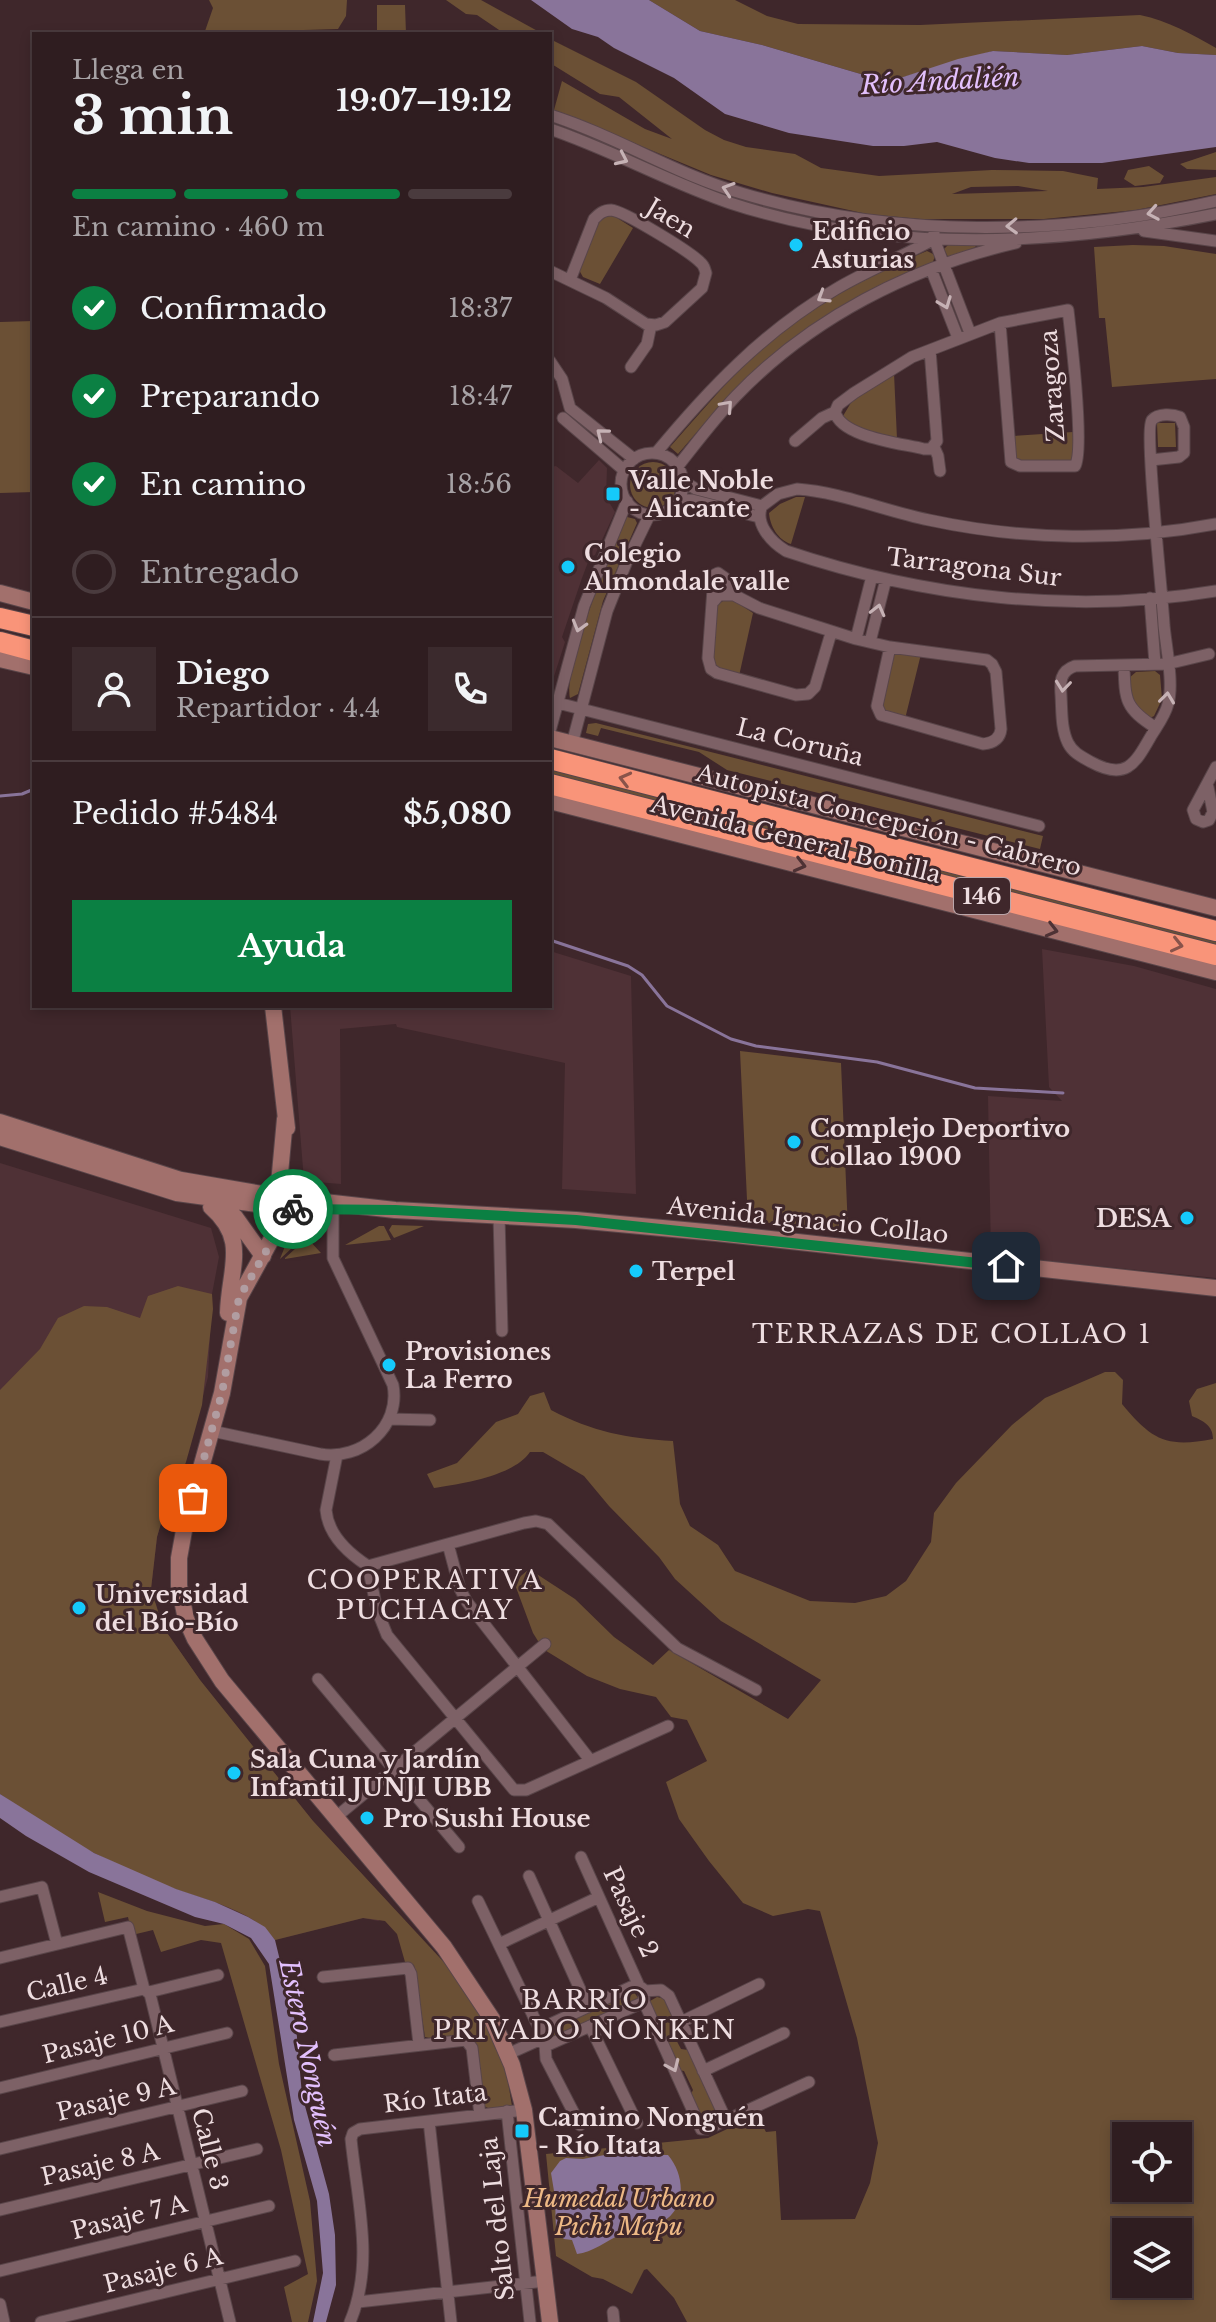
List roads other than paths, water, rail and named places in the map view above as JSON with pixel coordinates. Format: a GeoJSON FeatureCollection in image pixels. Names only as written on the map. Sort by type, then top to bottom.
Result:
{"type":"FeatureCollection","features":[{"type":"Feature","properties":{"kind":"highway"},"geometry":{"type":"LineString","coordinates":[[0,618],[32,626]]}},
{"type":"Feature","properties":{"kind":"highway"},"geometry":{"type":"LineString","coordinates":[[0,642],[32,650]]}},
{"type":"Feature","properties":{"kind":"highway","name":"Autopista Concepción - Cabrero"},"geometry":{"type":"LineString","coordinates":[[552,760],[1216,931]]}},
{"type":"Feature","properties":{"kind":"highway","name":"Autopista Concepción - Cabrero"},"geometry":{"type":"LineString","coordinates":[[552,785],[1216,955]]}},
{"type":"Feature","properties":{"kind":"main road"},"geometry":{"type":"LineString","coordinates":[[0,593],[32,601]]}},
{"type":"Feature","properties":{"kind":"main road"},"geometry":{"type":"LineString","coordinates":[[0,659],[32,667]]}},
{"type":"Feature","properties":{"kind":"main road","name":"Avenida General Bonilla"},"geometry":{"type":"LineString","coordinates":[[552,739],[1216,908]]}},
{"type":"Feature","properties":{"kind":"main road","name":"Avenida General Bonilla"},"geometry":{"type":"LineString","coordinates":[[552,802],[1216,972]]}},
{"type":"Feature","properties":{"kind":"main road"},"geometry":{"type":"LineString","coordinates":[[273,1008],[288,1137],[290,1185],[282,1201],[277,1229],[239,1298],[222,1393],[185,1525],[179,1558],[179,1586],[186,1619],[222,1681],[461,1970],[492,2019],[508,2054],[550,2322]]}},
{"type":"Feature","properties":{"kind":"main road","name":"Avenida Ignacio Collao"},"geometry":{"type":"LineString","coordinates":[[0,1122],[181,1180],[333,1211],[395,1210]]}},
{"type":"Feature","properties":{"kind":"main road","name":"Avenida Ignacio Collao"},"geometry":{"type":"LineString","coordinates":[[0,1137],[177,1193],[716,1233],[1216,1288]]}},
{"type":"Feature","properties":{"kind":"main road"},"geometry":{"type":"LineString","coordinates":[[177,1193],[235,1217],[263,1256]]}},
{"type":"Feature","properties":{"kind":"main road"},"geometry":{"type":"LineString","coordinates":[[211,1207],[226,1220],[233,1238],[234,1257],[228,1298],[230,1338]]}},
{"type":"Feature","properties":{"kind":"street"},"geometry":{"type":"LineString","coordinates":[[552,116],[763,206],[814,224],[885,235],[934,239],[1042,237],[1127,230],[1216,214]]}},
{"type":"Feature","properties":{"kind":"street"},"geometry":{"type":"LineString","coordinates":[[552,130],[678,184],[763,206],[847,217],[935,225],[1011,226],[1090,222],[1216,201]]}},
{"type":"Feature","properties":{"kind":"street","name":"Jaen"},"geometry":{"type":"LineString","coordinates":[[570,280],[597,215],[614,211],[638,223],[699,261],[706,273],[702,288],[665,322],[651,325]]}},
{"type":"Feature","properties":{"kind":"street"},"geometry":{"type":"LineString","coordinates":[[935,225],[934,239],[964,335]]}},
{"type":"Feature","properties":{"kind":"street"},"geometry":{"type":"LineString","coordinates":[[1127,230],[1216,241]]}},
{"type":"Feature","properties":{"kind":"street"},"geometry":{"type":"LineString","coordinates":[[885,235],[891,246],[892,260]]}},
{"type":"Feature","properties":{"kind":"street"},"geometry":{"type":"LineString","coordinates":[[678,466],[736,396],[784,352],[850,307],[944,264],[1042,237]]}},
{"type":"Feature","properties":{"kind":"street"},"geometry":{"type":"LineString","coordinates":[[656,453],[678,466],[683,481],[678,500],[666,511],[650,514],[637,510],[627,501],[621,483],[634,459],[656,453],[712,388],[777,329],[834,290],[934,239]]}},
{"type":"Feature","properties":{"kind":"street"},"geometry":{"type":"LineString","coordinates":[[931,269],[964,335]]}},
{"type":"Feature","properties":{"kind":"street"},"geometry":{"type":"LineString","coordinates":[[552,272],[651,325],[647,344],[631,367]]}},
{"type":"Feature","properties":{"kind":"street","name":"Zaragoza"},"geometry":{"type":"LineString","coordinates":[[795,441],[822,418],[835,412],[838,405],[885,372],[930,350],[1000,323],[1068,310],[1078,432],[1079,459],[1075,466],[1020,466],[1011,462],[1000,323]]}},
{"type":"Feature","properties":{"kind":"street"},"geometry":{"type":"LineString","coordinates":[[930,350],[937,441],[934,447]]}},
{"type":"Feature","properties":{"kind":"street"},"geometry":{"type":"LineString","coordinates":[[552,364],[562,379],[566,413],[625,471]]}},
{"type":"Feature","properties":{"kind":"street"},"geometry":{"type":"LineString","coordinates":[[835,412],[839,423],[852,431],[924,449],[934,447]]}},
{"type":"Feature","properties":{"kind":"street"},"geometry":{"type":"LineString","coordinates":[[566,413],[634,459]]}},
{"type":"Feature","properties":{"kind":"street"},"geometry":{"type":"LineString","coordinates":[[552,423],[566,413]]}},
{"type":"Feature","properties":{"kind":"street"},"geometry":{"type":"LineString","coordinates":[[1151,460],[1179,457],[1184,453],[1184,427],[1180,417],[1159,416],[1151,421],[1149,429],[1151,460],[1157,533],[1156,597],[1161,664],[1169,701],[1136,761],[1120,770],[1105,769],[1082,757],[1067,742],[1060,685],[1065,671],[1075,666],[1161,664],[1209,654]]}},
{"type":"Feature","properties":{"kind":"street"},"geometry":{"type":"LineString","coordinates":[[934,447],[940,471]]}},
{"type":"Feature","properties":{"kind":"street"},"geometry":{"type":"LineString","coordinates":[[683,481],[696,489],[761,512]]}},
{"type":"Feature","properties":{"kind":"street"},"geometry":{"type":"LineString","coordinates":[[761,512],[778,494],[797,489],[980,529],[1063,535],[1157,533],[1216,524]]}},
{"type":"Feature","properties":{"kind":"street"},"geometry":{"type":"LineString","coordinates":[[678,500],[761,512]]}},
{"type":"Feature","properties":{"kind":"street"},"geometry":{"type":"LineString","coordinates":[[554,702],[584,606],[627,501]]}},
{"type":"Feature","properties":{"kind":"street","name":"Tarragona Sur"},"geometry":{"type":"LineString","coordinates":[[761,512],[774,543],[786,551],[872,576],[955,592],[1094,601],[1216,591]]}},
{"type":"Feature","properties":{"kind":"street"},"geometry":{"type":"LineString","coordinates":[[572,744],[612,598],[650,514]]}},
{"type":"Feature","properties":{"kind":"street"},"geometry":{"type":"LineString","coordinates":[[734,595],[725,578],[718,573],[713,576],[709,662],[711,669],[721,675],[796,695],[808,694],[815,687],[831,633]]}},
{"type":"Feature","properties":{"kind":"street"},"geometry":{"type":"LineString","coordinates":[[856,639],[872,576]]}},
{"type":"Feature","properties":{"kind":"street"},"geometry":{"type":"LineString","coordinates":[[870,642],[886,579]]}},
{"type":"Feature","properties":{"kind":"street"},"geometry":{"type":"LineString","coordinates":[[714,601],[723,594],[734,595],[759,608],[822,627],[831,633],[890,647],[990,662],[996,672],[999,737],[983,744],[884,717],[877,706],[890,647]]}},
{"type":"Feature","properties":{"kind":"street"},"geometry":{"type":"LineString","coordinates":[[1124,665],[1128,704],[1137,716],[1156,728]]}},
{"type":"Feature","properties":{"kind":"street","name":"La Coruña"},"geometry":{"type":"LineString","coordinates":[[554,702],[1039,826]]}},
{"type":"Feature","properties":{"kind":"street"},"geometry":{"type":"LineString","coordinates":[[1208,787],[1216,767]]}},
{"type":"Feature","properties":{"kind":"street"},"geometry":{"type":"LineString","coordinates":[[212,1431],[337,1455],[351,1452],[371,1441],[389,1419],[394,1397],[391,1379],[332,1253],[333,1211]]}},
{"type":"Feature","properties":{"kind":"street"},"geometry":{"type":"LineString","coordinates":[[499,1216],[502,1331]]}},
{"type":"Feature","properties":{"kind":"street"},"geometry":{"type":"LineString","coordinates":[[389,1419],[430,1420]]}},
{"type":"Feature","properties":{"kind":"street"},"geometry":{"type":"LineString","coordinates":[[337,1455],[327,1518],[340,1543],[368,1566],[383,1628],[508,1786],[517,1791],[526,1790],[668,1726]]}},
{"type":"Feature","properties":{"kind":"street"},"geometry":{"type":"LineString","coordinates":[[368,1566],[530,1521],[548,1524],[677,1648],[756,1690]]}},
{"type":"Feature","properties":{"kind":"street"},"geometry":{"type":"LineString","coordinates":[[448,1544],[460,1589],[467,1602],[590,1760]]}},
{"type":"Feature","properties":{"kind":"street"},"geometry":{"type":"LineString","coordinates":[[336,1817],[545,1644]]}},
{"type":"Feature","properties":{"kind":"street"},"geometry":{"type":"LineString","coordinates":[[318,1679],[459,1847]]}},
{"type":"Feature","properties":{"kind":"street","name":"Pasaje 2"},"geometry":{"type":"LineString","coordinates":[[581,1857],[700,2127],[703,2129],[726,2120]]}},
{"type":"Feature","properties":{"kind":"street"},"geometry":{"type":"LineString","coordinates":[[529,1876],[588,2007]]}},
{"type":"Feature","properties":{"kind":"street"},"geometry":{"type":"LineString","coordinates":[[0,1897],[42,1887],[57,1944],[0,1958]]}},
{"type":"Feature","properties":{"kind":"street"},"geometry":{"type":"LineString","coordinates":[[499,1944],[599,1897]]}},
{"type":"Feature","properties":{"kind":"street"},"geometry":{"type":"LineString","coordinates":[[478,1901],[541,2038],[546,2059],[580,2125]]}},
{"type":"Feature","properties":{"kind":"street","name":"Calle 3"},"geometry":{"type":"LineString","coordinates":[[57,1944],[128,1927],[163,2049],[230,2322]]}},
{"type":"Feature","properties":{"kind":"street"},"geometry":{"type":"LineString","coordinates":[[323,1977],[408,1968],[419,2044]]}},
{"type":"Feature","properties":{"kind":"street","name":"Calle 4"},"geometry":{"type":"LineString","coordinates":[[0,2022],[218,1975]]}},
{"type":"Feature","properties":{"kind":"street"},"geometry":{"type":"LineString","coordinates":[[681,2022],[759,1984]]}},
{"type":"Feature","properties":{"kind":"street"},"geometry":{"type":"LineString","coordinates":[[508,2054],[541,2038],[588,2007],[631,1987],[642,1993]]}},
{"type":"Feature","properties":{"kind":"street"},"geometry":{"type":"LineString","coordinates":[[541,2038],[590,2026],[642,1993],[665,1992],[726,2120],[809,2082]]}},
{"type":"Feature","properties":{"kind":"street"},"geometry":{"type":"LineString","coordinates":[[590,2026],[637,2123]]}},
{"type":"Feature","properties":{"kind":"street","name":"Pasaje 10 A"},"geometry":{"type":"LineString","coordinates":[[0,2088],[227,2033]]}},
{"type":"Feature","properties":{"kind":"street"},"geometry":{"type":"LineString","coordinates":[[703,2071],[784,2033]]}},
{"type":"Feature","properties":{"kind":"street"},"geometry":{"type":"LineString","coordinates":[[334,2055],[463,2039],[470,2043],[480,2115]]}},
{"type":"Feature","properties":{"kind":"street","name":"Pasaje 9 A"},"geometry":{"type":"LineString","coordinates":[[0,2149],[242,2091]]}},
{"type":"Feature","properties":{"kind":"street","name":"Río Itata"},"geometry":{"type":"LineString","coordinates":[[358,2302],[364,2255],[351,2143],[353,2133],[360,2129],[516,2110]]}},
{"type":"Feature","properties":{"kind":"street","name":"Salto del Laja"},"geometry":{"type":"LineString","coordinates":[[516,2110],[530,2322]]}},
{"type":"Feature","properties":{"kind":"street"},"geometry":{"type":"LineString","coordinates":[[429,2121],[451,2322]]}},
{"type":"Feature","properties":{"kind":"street","name":"Pasaje 8 A"},"geometry":{"type":"LineString","coordinates":[[0,2210],[257,2149]]}},
{"type":"Feature","properties":{"kind":"street","name":"Pasaje 7 A"},"geometry":{"type":"LineString","coordinates":[[0,2271],[269,2206]]}},
{"type":"Feature","properties":{"kind":"street","name":"Pasaje 6 A"},"geometry":{"type":"LineString","coordinates":[[41,2322],[295,2261]]}},
{"type":"Feature","properties":{"kind":"street"},"geometry":{"type":"LineString","coordinates":[[350,2322],[358,2302],[545,2281]]}},
{"type":"Feature","properties":{"kind":"street"},"geometry":{"type":"LineString","coordinates":[[0,2304],[4,2322]]}},
{"type":"Feature","properties":{"kind":"water","name":"Río Andalién"},"geometry":{"type":"Polygon","coordinates":[[[531,0],[649,0],[700,31],[762,45],[864,75],[897,79],[993,51],[1067,55],[1142,46],[1178,53],[1216,55],[1216,147],[1102,163],[1029,163],[995,158],[937,142],[873,146],[789,133],[725,114],[674,78],[598,37],[572,29],[531,0]]]}},
{"type":"Feature","properties":{"kind":"water"},"geometry":{"type":"Polygon","coordinates":[[[0,1794],[94,1853],[248,1917],[265,1927],[275,1940],[296,2026],[302,2095],[329,2194],[335,2235],[336,2285],[326,2322],[313,2322],[323,2273],[317,2201],[294,2120],[269,1964],[251,1938],[224,1924],[195,1917],[89,1872],[26,1836],[0,1818],[0,1794]]]}},
{"type":"Feature","properties":{"kind":"water"},"geometry":{"type":"Polygon","coordinates":[[[610,2154],[668,2155],[678,2173],[679,2202],[674,2211],[658,2224],[622,2234],[577,2254],[572,2240],[564,2239],[556,2231],[551,2173],[566,2158],[583,2159],[610,2154]]]}},
{"type":"Feature","properties":{"kind":"waterway"},"geometry":{"type":"LineString","coordinates":[[0,796],[32,790]]}},
{"type":"Feature","properties":{"kind":"waterway"},"geometry":{"type":"LineString","coordinates":[[552,941],[628,966],[642,975],[667,1006],[731,1039],[756,1046],[877,1062],[975,1088],[1063,1093]]}},
{"type":"Feature","properties":{"kind":"place","name":"Edificio Asturias"},"geometry":{"type":"Point","coordinates":[796,245]}},
{"type":"Feature","properties":{"kind":"place","name":"Valle Noble - Alicante"},"geometry":{"type":"Point","coordinates":[613,494]}},
{"type":"Feature","properties":{"kind":"place","name":"Colegio Almondale valle"},"geometry":{"type":"Point","coordinates":[568,567]}},
{"type":"Feature","properties":{"kind":"place","name":"Complejo Deportivo Collao 1900"},"geometry":{"type":"Point","coordinates":[794,1142]}},
{"type":"Feature","properties":{"kind":"place","name":"DESA"},"geometry":{"type":"Point","coordinates":[1187,1218]}},
{"type":"Feature","properties":{"kind":"place","name":"Terpel"},"geometry":{"type":"Point","coordinates":[636,1271]}},
{"type":"Feature","properties":{"kind":"place","name":"Provisiones La Ferro"},"geometry":{"type":"Point","coordinates":[389,1365]}},
{"type":"Feature","properties":{"kind":"place","name":"Universidad del Bío-Bío"},"geometry":{"type":"Point","coordinates":[79,1608]}},
{"type":"Feature","properties":{"kind":"place","name":"Sala Cuna y Jardín Infantil JUNJI UBB"},"geometry":{"type":"Point","coordinates":[234,1773]}},
{"type":"Feature","properties":{"kind":"place","name":"Pro Sushi House"},"geometry":{"type":"Point","coordinates":[367,1818]}},
{"type":"Feature","properties":{"kind":"place","name":"Camino Nonguén - Río Itata"},"geometry":{"type":"Point","coordinates":[522,2131]}},
{"type":"Feature","properties":{"kind":"district","name":"TERRAZAS DE COLLAO 1"},"geometry":{"type":"Point","coordinates":[952,1334]}},
{"type":"Feature","properties":{"kind":"district","name":"COOPERATIVA PUCHACAY"},"geometry":{"type":"Point","coordinates":[425,1595]}},
{"type":"Feature","properties":{"kind":"district","name":"BARRIO PRIVADO NONKEN"},"geometry":{"type":"Point","coordinates":[585,2015]}},
{"type":"Feature","properties":{"kind":"water label","name":"Estero Nonguén"},"geometry":{"type":"Point","coordinates":[308,2053]}},
{"type":"Feature","properties":{"kind":"park label","name":"Humedal Urbano Pichi Mapu"},"geometry":{"type":"Point","coordinates":[619,2212]}}]}
